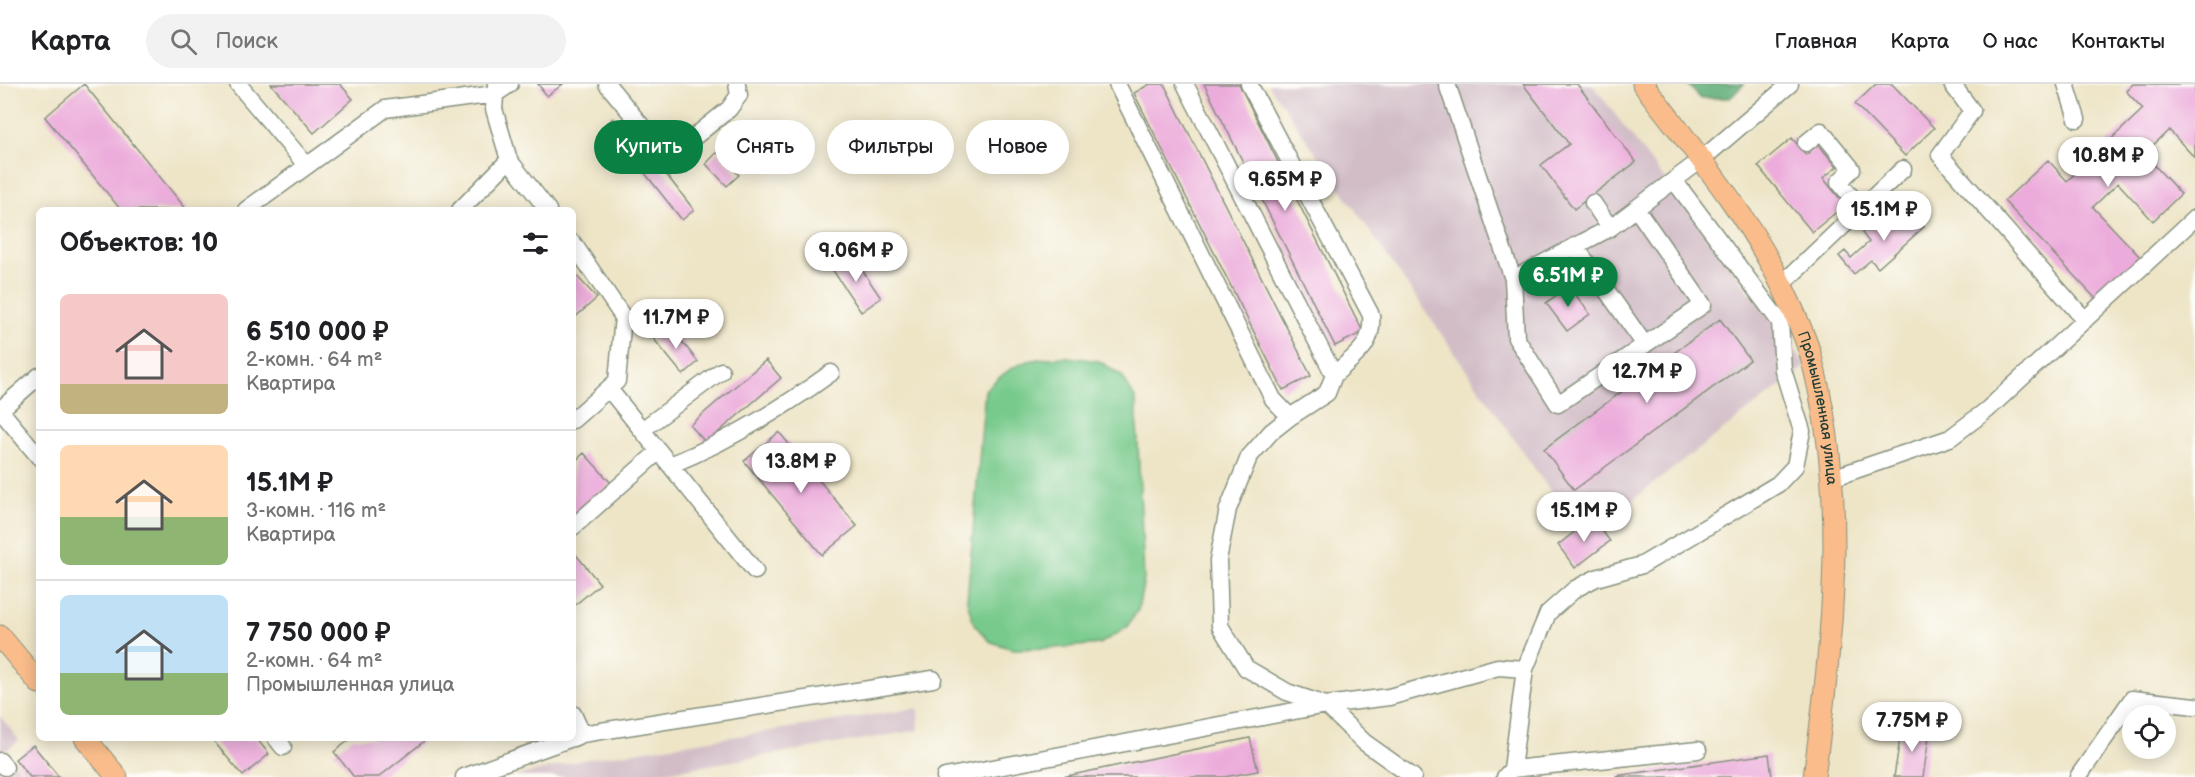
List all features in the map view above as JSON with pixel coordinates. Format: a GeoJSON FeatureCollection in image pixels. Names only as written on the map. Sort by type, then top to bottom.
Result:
{"type":"FeatureCollection","features":[{"type":"Feature","properties":{"kind":"main road","name":"Промышленная улица"},"geometry":{"type":"LineString","coordinates":[[1643,84],[1749,228],[1781,285],[1809,351],[1826,422],[1835,528],[1831,637],[1814,777]]}},
{"type":"Feature","properties":{"kind":"main road"},"geometry":{"type":"LineString","coordinates":[[3,646],[36,680]]}},
{"type":"Feature","properties":{"kind":"main road"},"geometry":{"type":"LineString","coordinates":[[87,741],[117,777]]}},
{"type":"Feature","properties":{"kind":"street"},"geometry":{"type":"LineString","coordinates":[[238,84],[307,166]]}},
{"type":"Feature","properties":{"kind":"street"},"geometry":{"type":"LineString","coordinates":[[250,207],[385,109],[496,89],[510,84]]}},
{"type":"Feature","properties":{"kind":"street"},"geometry":{"type":"LineString","coordinates":[[607,84],[664,153],[673,154],[729,109],[739,95],[737,84]]}},
{"type":"Feature","properties":{"kind":"street"},"geometry":{"type":"LineString","coordinates":[[1117,84],[1273,399],[1290,417]]}},
{"type":"Feature","properties":{"kind":"street"},"geometry":{"type":"LineString","coordinates":[[1185,84],[1334,375]]}},
{"type":"Feature","properties":{"kind":"street"},"geometry":{"type":"LineString","coordinates":[[1250,84],[1371,315],[1372,327],[1367,344],[1334,375],[1327,393],[1271,432],[1249,457],[1228,509],[1218,560],[1220,626],[1246,668],[1287,692],[1326,705],[1364,742],[1413,777]]}},
{"type":"Feature","properties":{"kind":"street"},"geometry":{"type":"LineString","coordinates":[[1446,84],[1513,279],[1516,338],[1558,405],[1702,305],[1636,208]]}},
{"type":"Feature","properties":{"kind":"street"},"geometry":{"type":"LineString","coordinates":[[1513,279],[1610,228],[1701,160],[1790,84]]}},
{"type":"Feature","properties":{"kind":"street"},"geometry":{"type":"LineString","coordinates":[[1952,84],[1972,111],[1940,155],[2085,320]]}},
{"type":"Feature","properties":{"kind":"street"},"geometry":{"type":"LineString","coordinates":[[2066,84],[2077,119]]}},
{"type":"Feature","properties":{"kind":"street"},"geometry":{"type":"LineString","coordinates":[[496,89],[494,109],[509,160],[546,207]]}},
{"type":"Feature","properties":{"kind":"street"},"geometry":{"type":"LineString","coordinates":[[1806,143],[1821,131],[1852,169],[1839,182],[1862,210]]}},
{"type":"Feature","properties":{"kind":"street"},"geometry":{"type":"LineString","coordinates":[[463,207],[509,160]]}},
{"type":"Feature","properties":{"kind":"street"},"geometry":{"type":"LineString","coordinates":[[1781,285],[1903,169]]}},
{"type":"Feature","properties":{"kind":"street"},"geometry":{"type":"LineString","coordinates":[[1679,187],[1779,322],[1783,370],[1802,431],[1795,466],[1778,484],[1642,566],[1596,578],[1575,589],[1548,612],[1525,669],[1509,773],[1698,750]]}},
{"type":"Feature","properties":{"kind":"street"},"geometry":{"type":"LineString","coordinates":[[1593,203],[1610,228]]}},
{"type":"Feature","properties":{"kind":"street"},"geometry":{"type":"LineString","coordinates":[[1832,478],[1950,438],[1987,410],[2195,218]]}},
{"type":"Feature","properties":{"kind":"street"},"geometry":{"type":"LineString","coordinates":[[1575,246],[1645,345]]}},
{"type":"Feature","properties":{"kind":"street"},"geometry":{"type":"LineString","coordinates":[[576,247],[623,317],[617,381],[576,417]]}},
{"type":"Feature","properties":{"kind":"street"},"geometry":{"type":"LineString","coordinates":[[642,430],[721,371]]}},
{"type":"Feature","properties":{"kind":"street"},"geometry":{"type":"LineString","coordinates":[[670,465],[705,451],[788,404],[831,373]]}},
{"type":"Feature","properties":{"kind":"street"},"geometry":{"type":"LineString","coordinates":[[36,379],[0,410],[36,453]]}},
{"type":"Feature","properties":{"kind":"street"},"geometry":{"type":"LineString","coordinates":[[609,389],[755,571]]}},
{"type":"Feature","properties":{"kind":"street"},"geometry":{"type":"LineString","coordinates":[[576,523],[659,452]]}},
{"type":"Feature","properties":{"kind":"street"},"geometry":{"type":"LineString","coordinates":[[945,777],[1326,705],[1389,697],[1498,666],[1525,669]]}},
{"type":"Feature","properties":{"kind":"street"},"geometry":{"type":"LineString","coordinates":[[576,737],[933,679]]}},
{"type":"Feature","properties":{"kind":"street"},"geometry":{"type":"LineString","coordinates":[[2078,777],[2132,699],[2195,706]]}},
{"type":"Feature","properties":{"kind":"street"},"geometry":{"type":"LineString","coordinates":[[465,777],[565,741]]}},
{"type":"Feature","properties":{"kind":"shaded area"},"geometry":{"type":"Polygon","coordinates":[[[1268,84],[1592,84],[1806,366],[1604,522],[1566,514],[1268,84]]]}},
{"type":"Feature","properties":{"kind":"shaded area"},"geometry":{"type":"Polygon","coordinates":[[[918,708],[919,730],[636,777],[514,777],[582,760],[918,708]]]}},
{"type":"Feature","properties":{"kind":"shaded area"},"geometry":{"type":"Polygon","coordinates":[[[0,716],[19,740],[6,751],[26,777],[0,777],[0,716]]]}},
{"type":"Feature","properties":{"kind":"green space"},"geometry":{"type":"Polygon","coordinates":[[[1688,84],[1744,84],[1730,98],[1699,98],[1688,84]]]}},
{"type":"Feature","properties":{"kind":"green space"},"geometry":{"type":"Polygon","coordinates":[[[1067,357],[1099,361],[1122,376],[1136,400],[1144,579],[1138,610],[1126,628],[1100,644],[1012,649],[989,641],[974,624],[967,601],[985,390],[1021,363],[1067,357]]]}},
{"type":"Feature","properties":{"kind":"building"},"geometry":{"type":"Polygon","coordinates":[[[84,84],[185,207],[119,207],[45,117],[84,84]]]}},
{"type":"Feature","properties":{"kind":"building"},"geometry":{"type":"Polygon","coordinates":[[[271,84],[340,84],[353,99],[314,133],[271,84]]]}},
{"type":"Feature","properties":{"kind":"building"},"geometry":{"type":"Polygon","coordinates":[[[538,84],[563,84],[547,96],[538,84]]]}},
{"type":"Feature","properties":{"kind":"building"},"geometry":{"type":"Polygon","coordinates":[[[1150,84],[1164,84],[1311,376],[1283,390],[1134,93],[1150,84]]]}},
{"type":"Feature","properties":{"kind":"building"},"geometry":{"type":"Polygon","coordinates":[[[1204,84],[1239,84],[1363,332],[1335,346],[1204,84]]]}},
{"type":"Feature","properties":{"kind":"building"},"geometry":{"type":"Polygon","coordinates":[[[1523,84],[1577,84],[1636,162],[1574,209],[1541,165],[1569,144],[1523,84]]]}},
{"type":"Feature","properties":{"kind":"building"},"geometry":{"type":"Polygon","coordinates":[[[1876,84],[1892,84],[1934,128],[1905,156],[1855,104],[1876,84]]]}},
{"type":"Feature","properties":{"kind":"building"},"geometry":{"type":"Polygon","coordinates":[[[2133,84],[2195,84],[2195,158],[2169,130],[2144,154],[2181,194],[2153,221],[2118,183],[2093,207],[2140,257],[2096,299],[2004,201],[2048,160],[2067,181],[2143,109],[2126,91],[2133,84]]]}},
{"type":"Feature","properties":{"kind":"building"},"geometry":{"type":"Polygon","coordinates":[[[1792,138],[1806,155],[1818,144],[1837,167],[1823,178],[1845,205],[1812,232],[1758,166],[1792,138]]]}},
{"type":"Feature","properties":{"kind":"building"},"geometry":{"type":"Polygon","coordinates":[[[715,154],[715,173],[706,164],[715,154]]]}},
{"type":"Feature","properties":{"kind":"building"},"geometry":{"type":"Polygon","coordinates":[[[646,174],[666,174],[694,210],[682,220],[646,174]]]}},
{"type":"Feature","properties":{"kind":"building"},"geometry":{"type":"Polygon","coordinates":[[[716,174],[739,175],[727,186],[716,174]]]}},
{"type":"Feature","properties":{"kind":"building"},"geometry":{"type":"Polygon","coordinates":[[[1912,213],[1924,227],[1878,268],[1871,260],[1854,274],[1839,256],[1845,251],[1851,258],[1869,242],[1862,233],[1874,223],[1880,230],[1899,214],[1904,219],[1912,213]]]}},
{"type":"Feature","properties":{"kind":"building"},"geometry":{"type":"Polygon","coordinates":[[[852,255],[881,298],[861,312],[832,269],[852,255]]]}},
{"type":"Feature","properties":{"kind":"building"},"geometry":{"type":"Polygon","coordinates":[[[576,275],[597,298],[576,316],[576,275]]]}},
{"type":"Feature","properties":{"kind":"building"},"geometry":{"type":"Polygon","coordinates":[[[1569,286],[1590,314],[1567,331],[1546,303],[1569,286]]]}},
{"type":"Feature","properties":{"kind":"building"},"geometry":{"type":"Polygon","coordinates":[[[1720,319],[1750,360],[1574,490],[1544,449],[1720,319]]]}},
{"type":"Feature","properties":{"kind":"building"},"geometry":{"type":"Polygon","coordinates":[[[669,325],[698,362],[683,375],[653,338],[669,325]]]}},
{"type":"Feature","properties":{"kind":"building"},"geometry":{"type":"Polygon","coordinates":[[[766,360],[781,378],[706,443],[690,425],[766,360]]]}},
{"type":"Feature","properties":{"kind":"building"},"geometry":{"type":"Polygon","coordinates":[[[779,432],[857,526],[822,555],[744,461],[779,432]]]}},
{"type":"Feature","properties":{"kind":"building"},"geometry":{"type":"Polygon","coordinates":[[[584,453],[611,483],[576,514],[576,460],[584,453]]]}},
{"type":"Feature","properties":{"kind":"building"},"geometry":{"type":"Polygon","coordinates":[[[1592,518],[1610,541],[1575,568],[1558,545],[1592,518]]]}},
{"type":"Feature","properties":{"kind":"building"},"geometry":{"type":"Polygon","coordinates":[[[576,555],[600,584],[576,604],[576,555]]]}},
{"type":"Feature","properties":{"kind":"building"},"geometry":{"type":"Polygon","coordinates":[[[1902,726],[1930,730],[1923,777],[1894,777],[1902,726]]]}},
{"type":"Feature","properties":{"kind":"building"},"geometry":{"type":"Polygon","coordinates":[[[1250,738],[1258,771],[1224,777],[1062,777],[1250,738]]]}},
{"type":"Feature","properties":{"kind":"building"},"geometry":{"type":"Polygon","coordinates":[[[214,741],[258,741],[269,754],[243,776],[214,741]]]}},
{"type":"Feature","properties":{"kind":"building"},"geometry":{"type":"Polygon","coordinates":[[[348,741],[424,741],[379,777],[354,777],[334,752],[348,741]]]}},
{"type":"Feature","properties":{"kind":"building"},"geometry":{"type":"Polygon","coordinates":[[[33,745],[59,777],[30,777],[15,759],[33,745]]]}},
{"type":"Feature","properties":{"kind":"building"},"geometry":{"type":"Polygon","coordinates":[[[1769,754],[1772,777],[1616,777],[1616,776],[1769,754]]]}}]}
